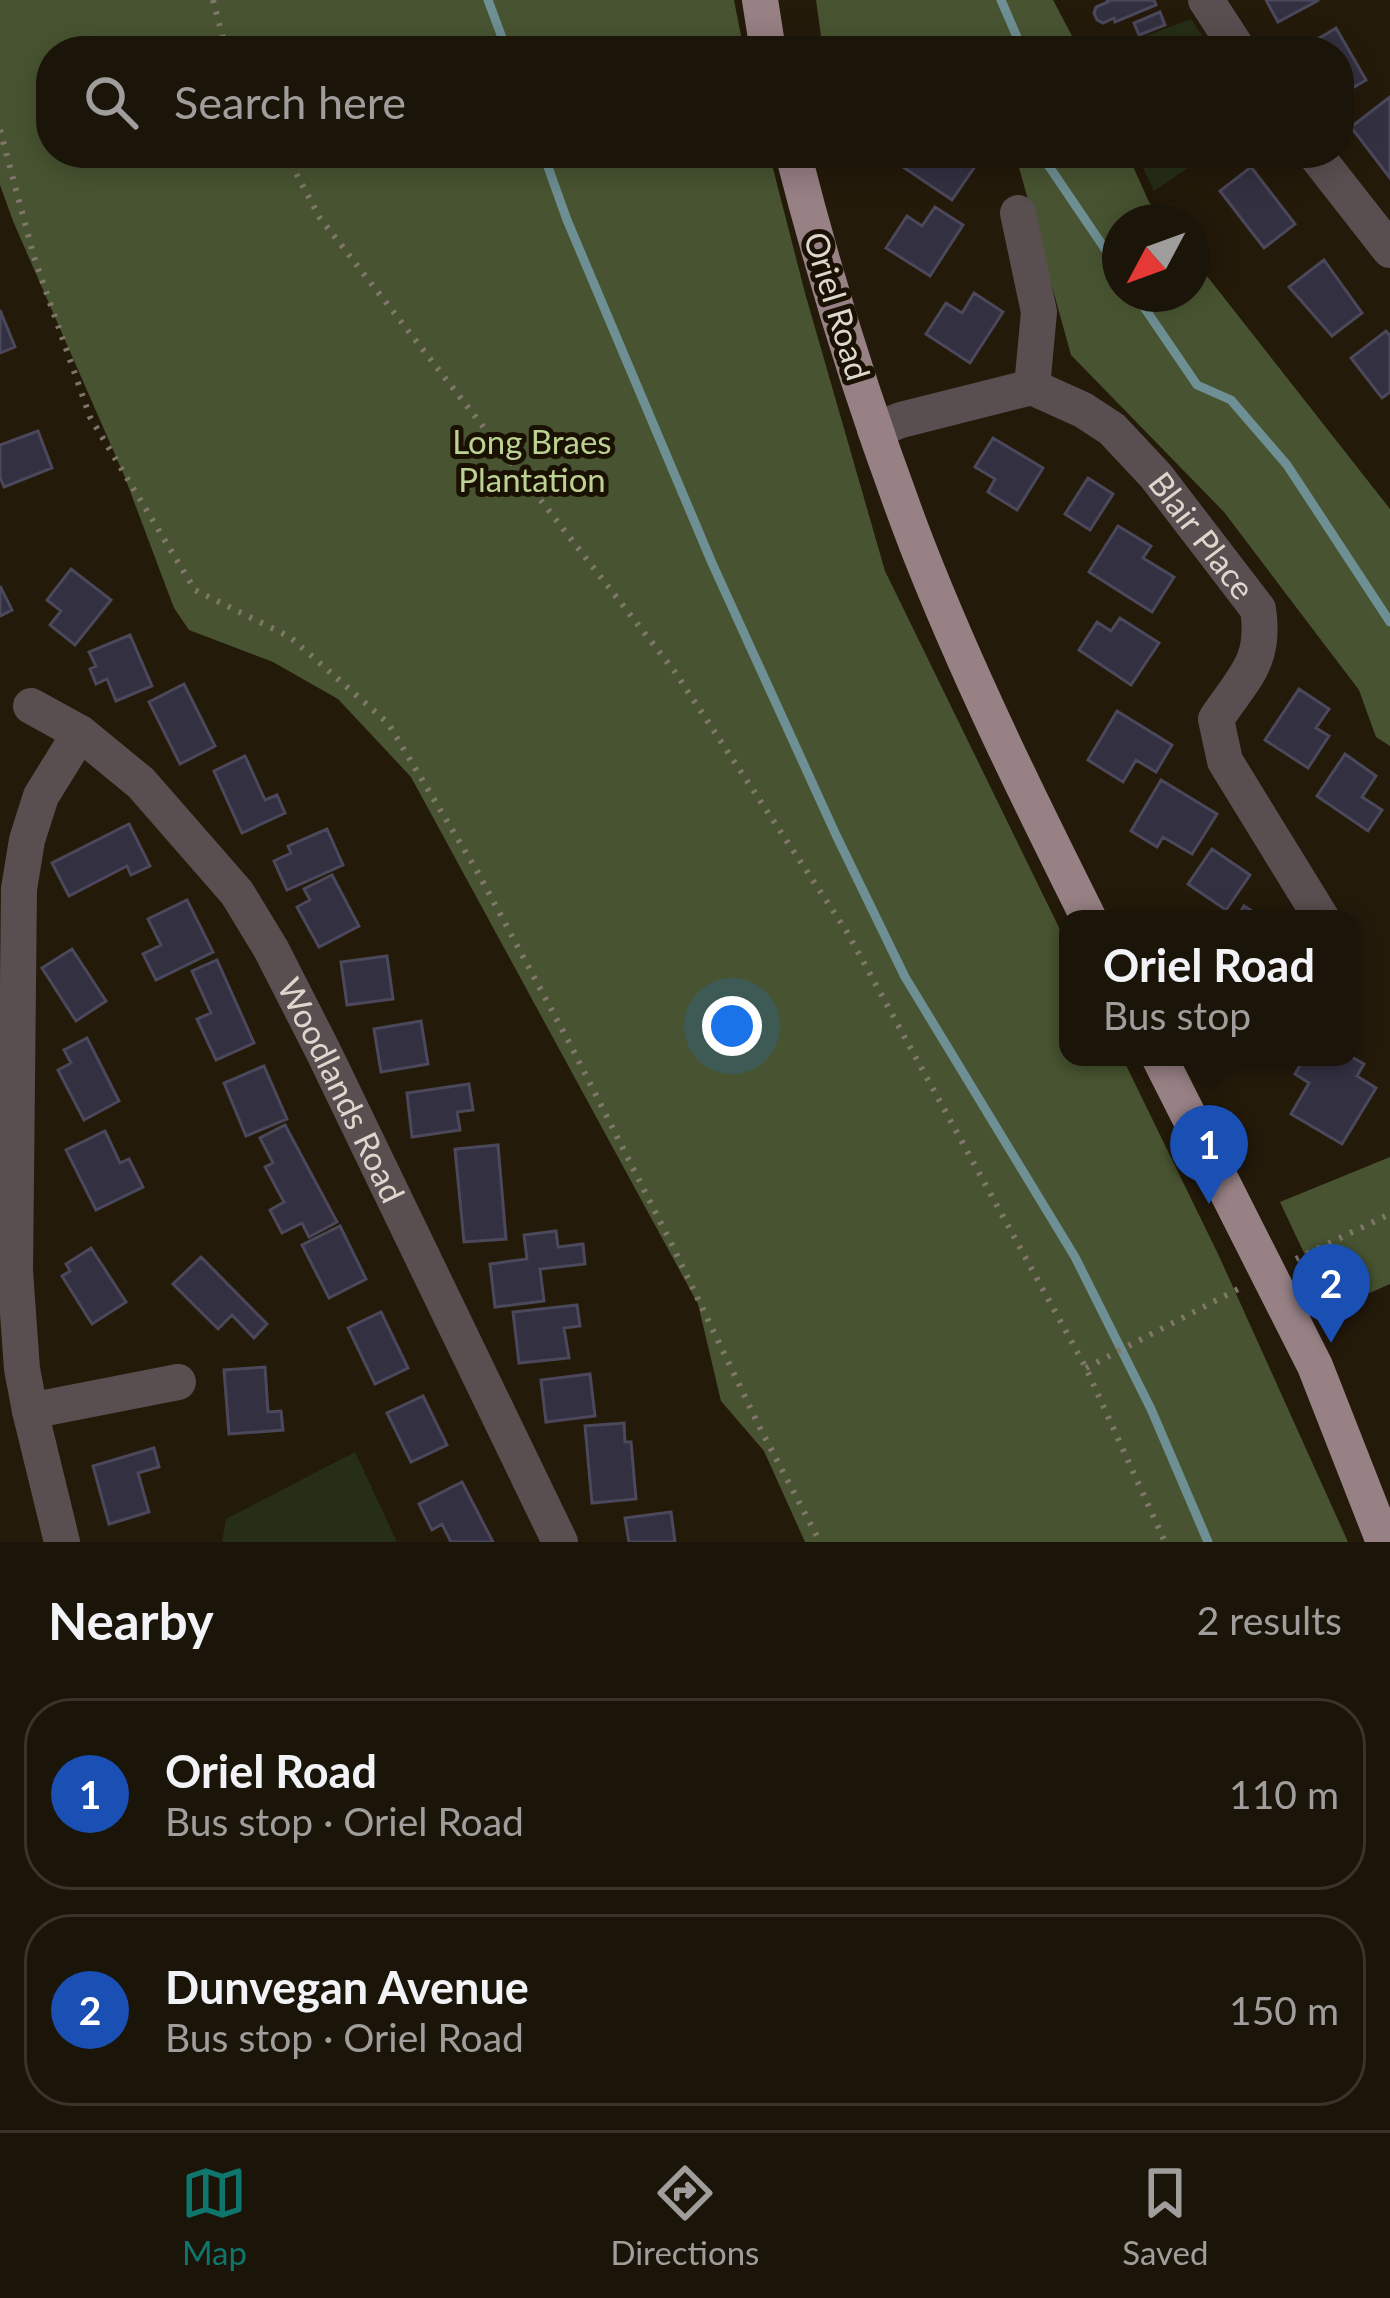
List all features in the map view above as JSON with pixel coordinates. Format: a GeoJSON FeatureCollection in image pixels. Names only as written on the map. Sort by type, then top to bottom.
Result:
{"type":"FeatureCollection","features":[{"type":"Feature","properties":{"kind":"main road"},"geometry":{"type":"LineString","coordinates":[[760,0],[766,36]]}},
{"type":"Feature","properties":{"kind":"main road","name":"Oriel Road"},"geometry":{"type":"LineString","coordinates":[[797,168],[835,305],[918,547],[980,693],[1085,910]]}},
{"type":"Feature","properties":{"kind":"main road"},"geometry":{"type":"LineString","coordinates":[[1164,1066],[1315,1366],[1384,1542]]}},
{"type":"Feature","properties":{"kind":"street"},"geometry":{"type":"LineString","coordinates":[[1206,0],[1229,36]]}},
{"type":"Feature","properties":{"kind":"street"},"geometry":{"type":"LineString","coordinates":[[1326,168],[1390,250]]}},
{"type":"Feature","properties":{"kind":"street"},"geometry":{"type":"LineString","coordinates":[[875,430],[1032,387],[1040,312],[1018,213]]}},
{"type":"Feature","properties":{"kind":"street","name":"Blair Place"},"geometry":{"type":"LineString","coordinates":[[1032,387],[1112,429],[1156,476],[1258,609],[1262,633],[1256,660],[1216,719],[1225,760],[1316,910]]}},
{"type":"Feature","properties":{"kind":"street","name":"Woodlands Road"},"geometry":{"type":"LineString","coordinates":[[32,706],[80,734],[141,783],[237,893],[271,949],[560,1542]]}},
{"type":"Feature","properties":{"kind":"street"},"geometry":{"type":"LineString","coordinates":[[62,1542],[22,1369],[9,1013],[27,840],[41,796],[80,734]]}},
{"type":"Feature","properties":{"kind":"street"},"geometry":{"type":"LineString","coordinates":[[30,1411],[178,1382]]}},
{"type":"Feature","properties":{"kind":"path"},"geometry":{"type":"LineString","coordinates":[[213,0],[223,36]]}},
{"type":"Feature","properties":{"kind":"path"},"geometry":{"type":"LineString","coordinates":[[0,130],[34,256],[90,417],[196,590],[290,637],[388,723],[477,872],[571,1046],[820,1542]]}},
{"type":"Feature","properties":{"kind":"path"},"geometry":{"type":"LineString","coordinates":[[293,168],[320,218],[675,672],[833,912],[1086,1368],[1165,1542]]}},
{"type":"Feature","properties":{"kind":"path"},"geometry":{"type":"LineString","coordinates":[[1086,1368],[1140,1340]]}},
{"type":"Feature","properties":{"kind":"green space","name":"Long Braes Plantation"},"geometry":{"type":"Polygon","coordinates":[[[0,0],[734,0],[741,36],[36,36],[36,168],[773,168],[885,571],[1059,928],[1059,1066],[1126,1066],[1219,1256],[1348,1542],[805,1542],[764,1451],[721,1401],[698,1304],[411,777],[338,699],[273,662],[189,630],[174,608],[124,475],[0,185],[0,0]]]}},
{"type":"Feature","properties":{"kind":"green space"},"geometry":{"type":"Polygon","coordinates":[[[816,0],[1053,0],[1072,36],[821,36],[816,0]]]}},
{"type":"Feature","properties":{"kind":"green space"},"geometry":{"type":"Polygon","coordinates":[[[1191,19],[1202,36],[1145,36],[1191,19]]]}},
{"type":"Feature","properties":{"kind":"green space"},"geometry":{"type":"Polygon","coordinates":[[[1019,168],[1134,168],[1151,204],[1102,204],[1102,312],[1210,312],[1210,280],[1390,509],[1390,746],[1376,737],[1359,690],[1224,512],[1071,355],[1019,168]]]}},
{"type":"Feature","properties":{"kind":"green space"},"geometry":{"type":"Polygon","coordinates":[[[1143,168],[1188,168],[1154,191],[1143,168]]]}},
{"type":"Feature","properties":{"kind":"green space"},"geometry":{"type":"Polygon","coordinates":[[[1390,1157],[1390,1284],[1331,1310],[1280,1202],[1390,1157]]]}},
{"type":"Feature","properties":{"kind":"green space"},"geometry":{"type":"Polygon","coordinates":[[[355,1452],[397,1542],[222,1542],[226,1519],[355,1452]]]}},
{"type":"Feature","properties":{"kind":"building"},"geometry":{"type":"Polygon","coordinates":[[[1107,0],[1154,0],[1156,5],[1103,23],[1094,13],[1107,0]]]}},
{"type":"Feature","properties":{"kind":"building"},"geometry":{"type":"Polygon","coordinates":[[[1266,0],[1319,0],[1278,22],[1266,0]]]}},
{"type":"Feature","properties":{"kind":"building"},"geometry":{"type":"Polygon","coordinates":[[[1160,12],[1165,25],[1139,35],[1134,23],[1160,12]]]}},
{"type":"Feature","properties":{"kind":"building"},"geometry":{"type":"Polygon","coordinates":[[[1354,59],[1366,80],[1354,87],[1354,59]]]}},
{"type":"Feature","properties":{"kind":"building"},"geometry":{"type":"Polygon","coordinates":[[[1390,97],[1390,178],[1354,131],[1354,125],[1390,97]]]}},
{"type":"Feature","properties":{"kind":"building"},"geometry":{"type":"Polygon","coordinates":[[[904,168],[974,168],[952,200],[904,168]]]}},
{"type":"Feature","properties":{"kind":"building"},"geometry":{"type":"Polygon","coordinates":[[[1252,168],[1295,224],[1264,248],[1220,191],[1252,168]]]}},
{"type":"Feature","properties":{"kind":"building"},"geometry":{"type":"Polygon","coordinates":[[[935,207],[963,225],[930,276],[886,248],[907,216],[922,226],[935,207]]]}},
{"type":"Feature","properties":{"kind":"building"},"geometry":{"type":"Polygon","coordinates":[[[1324,260],[1362,313],[1332,336],[1289,287],[1324,260]]]}},
{"type":"Feature","properties":{"kind":"building"},"geometry":{"type":"Polygon","coordinates":[[[974,293],[1003,312],[970,363],[926,334],[946,303],[962,313],[974,293]]]}},
{"type":"Feature","properties":{"kind":"building"},"geometry":{"type":"Polygon","coordinates":[[[0,310],[15,347],[0,353],[0,310]]]}},
{"type":"Feature","properties":{"kind":"building"},"geometry":{"type":"Polygon","coordinates":[[[1386,331],[1390,336],[1390,392],[1382,398],[1351,358],[1386,331]]]}},
{"type":"Feature","properties":{"kind":"building"},"geometry":{"type":"Polygon","coordinates":[[[38,431],[52,468],[4,487],[0,445],[38,431]]]}},
{"type":"Feature","properties":{"kind":"building"},"geometry":{"type":"Polygon","coordinates":[[[993,438],[1043,468],[1017,510],[988,492],[995,479],[975,467],[993,438]]]}},
{"type":"Feature","properties":{"kind":"building"},"geometry":{"type":"Polygon","coordinates":[[[1088,478],[1113,494],[1090,530],[1065,514],[1088,478]]]}},
{"type":"Feature","properties":{"kind":"building"},"geometry":{"type":"Polygon","coordinates":[[[1118,526],[1151,546],[1143,558],[1174,577],[1152,612],[1089,572],[1118,526]]]}},
{"type":"Feature","properties":{"kind":"building"},"geometry":{"type":"Polygon","coordinates":[[[71,569],[111,600],[75,645],[50,625],[61,611],[47,600],[71,569]]]}},
{"type":"Feature","properties":{"kind":"building"},"geometry":{"type":"Polygon","coordinates":[[[0,586],[12,610],[0,616],[0,586]]]}},
{"type":"Feature","properties":{"kind":"building"},"geometry":{"type":"Polygon","coordinates":[[[1120,618],[1159,643],[1131,685],[1079,650],[1097,622],[1111,631],[1120,618]]]}},
{"type":"Feature","properties":{"kind":"building"},"geometry":{"type":"Polygon","coordinates":[[[130,635],[152,686],[116,701],[107,679],[96,684],[90,669],[96,666],[89,652],[130,635]]]}},
{"type":"Feature","properties":{"kind":"building"},"geometry":{"type":"Polygon","coordinates":[[[184,684],[215,746],[180,764],[149,702],[184,684]]]}},
{"type":"Feature","properties":{"kind":"building"},"geometry":{"type":"Polygon","coordinates":[[[1299,689],[1329,709],[1316,728],[1329,736],[1308,768],[1265,740],[1299,689]]]}},
{"type":"Feature","properties":{"kind":"building"},"geometry":{"type":"Polygon","coordinates":[[[1117,711],[1172,745],[1156,772],[1136,760],[1123,782],[1088,760],[1117,711]]]}},
{"type":"Feature","properties":{"kind":"building"},"geometry":{"type":"Polygon","coordinates":[[[1345,754],[1376,776],[1362,797],[1382,810],[1368,831],[1317,796],[1345,754]]]}},
{"type":"Feature","properties":{"kind":"building"},"geometry":{"type":"Polygon","coordinates":[[[245,756],[265,800],[277,795],[285,813],[242,833],[214,771],[245,756]]]}},
{"type":"Feature","properties":{"kind":"building"},"geometry":{"type":"Polygon","coordinates":[[[1161,780],[1217,814],[1192,854],[1163,837],[1157,847],[1131,831],[1161,780]]]}},
{"type":"Feature","properties":{"kind":"building"},"geometry":{"type":"Polygon","coordinates":[[[129,824],[150,866],[131,875],[127,866],[69,896],[52,863],[129,824]]]}},
{"type":"Feature","properties":{"kind":"building"},"geometry":{"type":"Polygon","coordinates":[[[327,829],[343,865],[287,890],[274,861],[291,853],[288,846],[327,829]]]}},
{"type":"Feature","properties":{"kind":"building"},"geometry":{"type":"Polygon","coordinates":[[[1212,849],[1250,875],[1226,910],[1188,884],[1212,849]]]}},
{"type":"Feature","properties":{"kind":"building"},"geometry":{"type":"Polygon","coordinates":[[[332,875],[359,926],[319,947],[297,907],[310,900],[304,889],[332,875]]]}},
{"type":"Feature","properties":{"kind":"building"},"geometry":{"type":"Polygon","coordinates":[[[187,900],[213,952],[156,980],[143,954],[161,945],[148,919],[187,900]]]}},
{"type":"Feature","properties":{"kind":"building"},"geometry":{"type":"Polygon","coordinates":[[[72,949],[106,1001],[76,1021],[42,968],[72,949]]]}},
{"type":"Feature","properties":{"kind":"building"},"geometry":{"type":"Polygon","coordinates":[[[387,956],[393,999],[347,1005],[341,962],[387,956]]]}},
{"type":"Feature","properties":{"kind":"building"},"geometry":{"type":"Polygon","coordinates":[[[217,960],[254,1043],[216,1060],[197,1019],[211,1013],[192,971],[217,960]]]}},
{"type":"Feature","properties":{"kind":"building"},"geometry":{"type":"Polygon","coordinates":[[[421,1021],[428,1064],[381,1072],[374,1029],[421,1021]]]}},
{"type":"Feature","properties":{"kind":"building"},"geometry":{"type":"Polygon","coordinates":[[[87,1038],[119,1101],[84,1120],[58,1070],[71,1063],[64,1050],[87,1038]]]}},
{"type":"Feature","properties":{"kind":"building"},"geometry":{"type":"Polygon","coordinates":[[[1364,1064],[1357,1076],[1376,1088],[1342,1144],[1291,1114],[1309,1083],[1295,1074],[1300,1066],[1364,1064]]]}},
{"type":"Feature","properties":{"kind":"building"},"geometry":{"type":"Polygon","coordinates":[[[264,1066],[287,1119],[246,1136],[224,1083],[264,1066]]]}},
{"type":"Feature","properties":{"kind":"building"},"geometry":{"type":"Polygon","coordinates":[[[469,1084],[473,1110],[457,1112],[460,1130],[412,1137],[407,1093],[469,1084]]]}},
{"type":"Feature","properties":{"kind":"building"},"geometry":{"type":"Polygon","coordinates":[[[285,1125],[337,1222],[309,1237],[302,1223],[282,1233],[270,1210],[284,1202],[265,1167],[273,1163],[260,1138],[285,1125]]]}},
{"type":"Feature","properties":{"kind":"building"},"geometry":{"type":"Polygon","coordinates":[[[105,1131],[120,1163],[129,1159],[143,1187],[96,1210],[66,1150],[105,1131]]]}},
{"type":"Feature","properties":{"kind":"building"},"geometry":{"type":"Polygon","coordinates":[[[498,1145],[506,1239],[464,1242],[455,1149],[498,1145]]]}},
{"type":"Feature","properties":{"kind":"building"},"geometry":{"type":"Polygon","coordinates":[[[340,1226],[366,1279],[329,1298],[302,1245],[340,1226]]]}},
{"type":"Feature","properties":{"kind":"building"},"geometry":{"type":"Polygon","coordinates":[[[556,1231],[558,1247],[583,1244],[585,1264],[540,1269],[544,1301],[495,1307],[490,1264],[527,1259],[524,1235],[556,1231]]]}},
{"type":"Feature","properties":{"kind":"building"},"geometry":{"type":"Polygon","coordinates":[[[91,1248],[126,1302],[92,1324],[62,1276],[70,1271],[66,1264],[91,1248]]]}},
{"type":"Feature","properties":{"kind":"building"},"geometry":{"type":"Polygon","coordinates":[[[201,1257],[267,1324],[254,1338],[232,1315],[218,1329],[173,1284],[201,1257]]]}},
{"type":"Feature","properties":{"kind":"building"},"geometry":{"type":"Polygon","coordinates":[[[577,1305],[580,1326],[564,1328],[569,1358],[519,1363],[513,1312],[577,1305]]]}},
{"type":"Feature","properties":{"kind":"building"},"geometry":{"type":"Polygon","coordinates":[[[381,1312],[408,1368],[375,1384],[348,1328],[381,1312]]]}},
{"type":"Feature","properties":{"kind":"building"},"geometry":{"type":"Polygon","coordinates":[[[265,1367],[268,1412],[281,1411],[283,1430],[229,1434],[224,1370],[265,1367]]]}},
{"type":"Feature","properties":{"kind":"building"},"geometry":{"type":"Polygon","coordinates":[[[590,1374],[595,1416],[546,1422],[541,1380],[590,1374]]]}},
{"type":"Feature","properties":{"kind":"building"},"geometry":{"type":"Polygon","coordinates":[[[423,1396],[447,1445],[411,1462],[387,1413],[423,1396]]]}},
{"type":"Feature","properties":{"kind":"building"},"geometry":{"type":"Polygon","coordinates":[[[624,1423],[625,1442],[631,1442],[636,1499],[592,1503],[585,1426],[624,1423]]]}},
{"type":"Feature","properties":{"kind":"building"},"geometry":{"type":"Polygon","coordinates":[[[154,1448],[159,1467],[138,1473],[149,1512],[109,1524],[93,1466],[154,1448]]]}},
{"type":"Feature","properties":{"kind":"building"},"geometry":{"type":"Polygon","coordinates":[[[462,1482],[493,1542],[451,1542],[442,1524],[432,1530],[419,1504],[462,1482]]]}},
{"type":"Feature","properties":{"kind":"building"},"geometry":{"type":"Polygon","coordinates":[[[671,1512],[675,1542],[629,1542],[625,1518],[671,1512]]]}},
{"type":"Feature","properties":{"kind":"waterway"},"geometry":{"type":"LineString","coordinates":[[488,0],[501,36]]}},
{"type":"Feature","properties":{"kind":"waterway"},"geometry":{"type":"LineString","coordinates":[[1001,0],[1017,36]]}},
{"type":"Feature","properties":{"kind":"waterway"},"geometry":{"type":"LineString","coordinates":[[548,168],[712,563],[836,835],[905,977],[1075,1257],[1151,1409],[1208,1542]]}},
{"type":"Feature","properties":{"kind":"waterway"},"geometry":{"type":"LineString","coordinates":[[1050,168],[1102,244]]}},
{"type":"Feature","properties":{"kind":"waterway"},"geometry":{"type":"LineString","coordinates":[[1147,312],[1197,385],[1231,400],[1287,465],[1390,622]]}},
{"type":"Feature","properties":{"kind":"place","name":"Oriel Road"},"geometry":{"type":"Point","coordinates":[1209,1204]}},
{"type":"Feature","properties":{"kind":"place","name":"Dunvegan Avenue"},"geometry":{"type":"Point","coordinates":[1331,1343]}}]}
